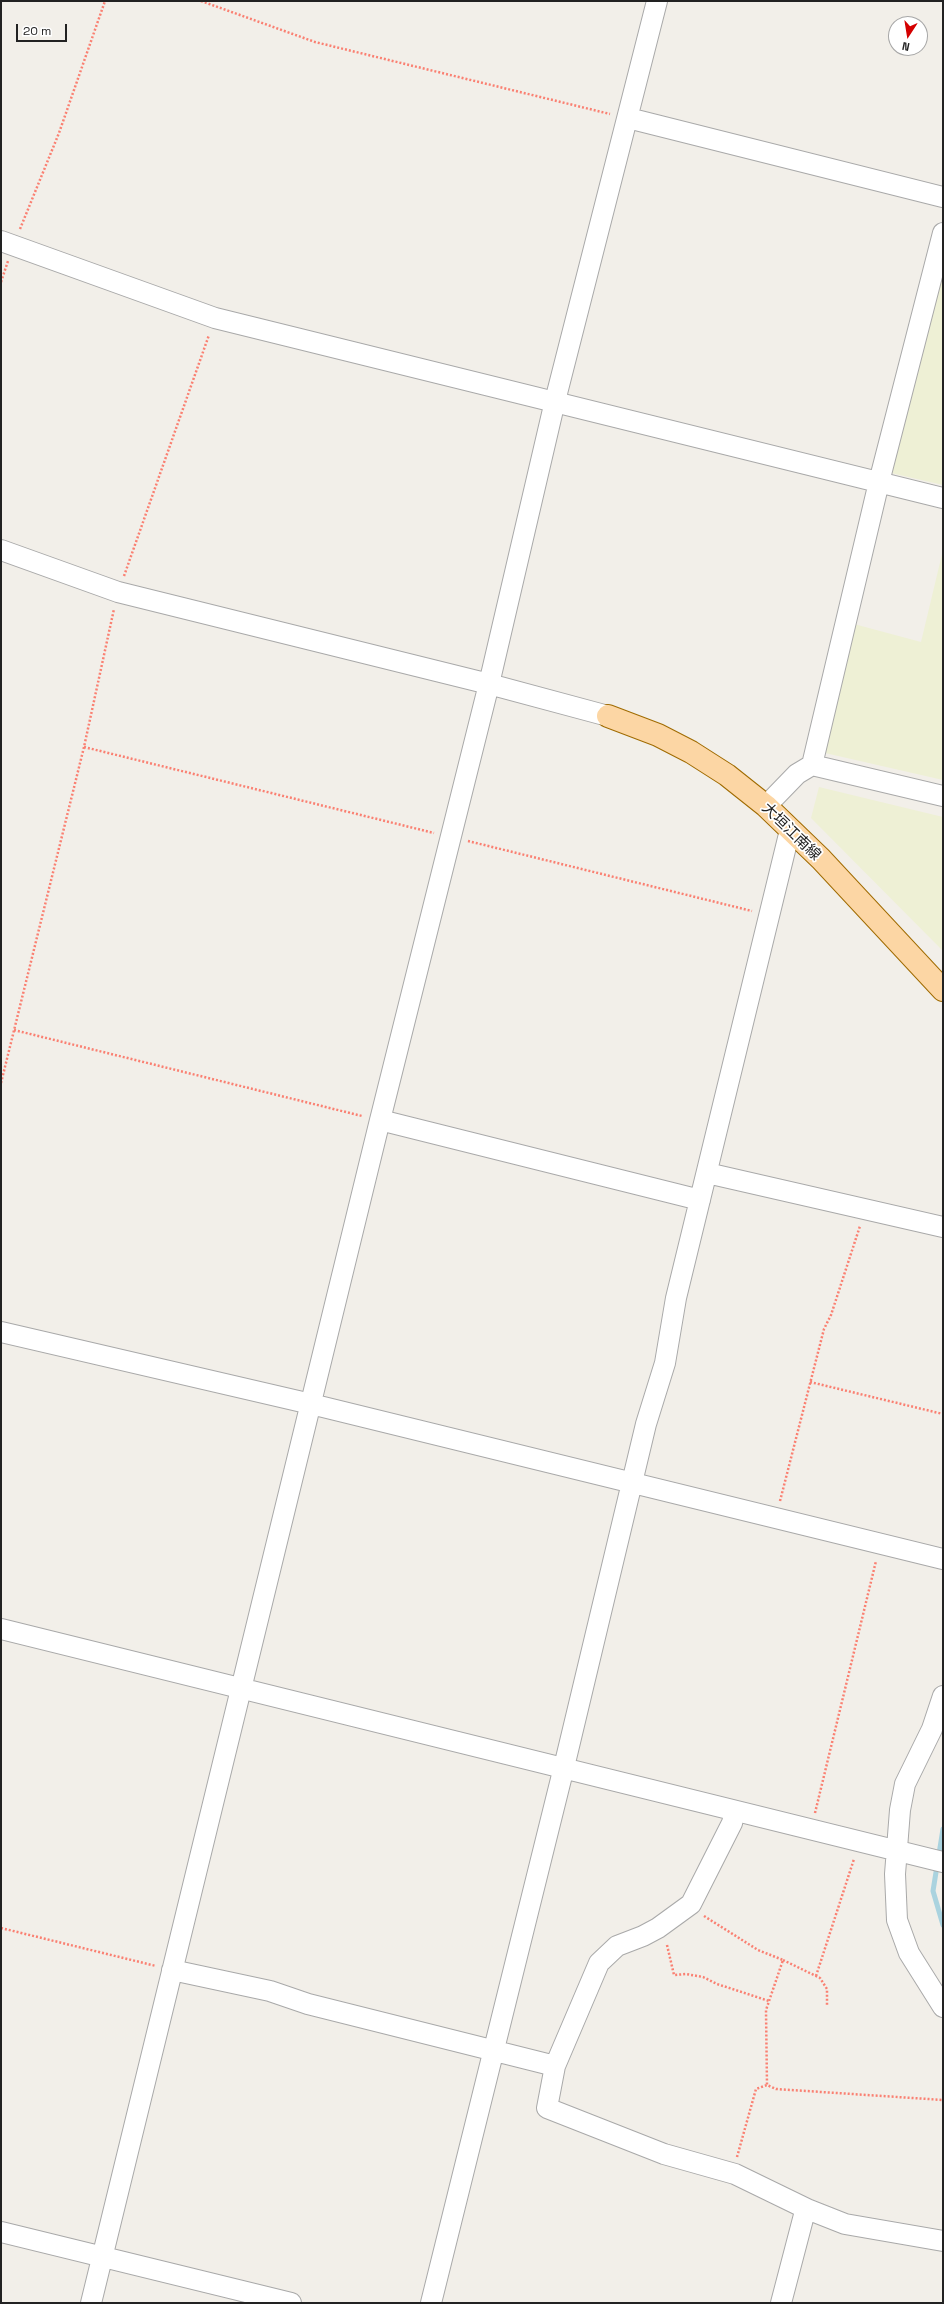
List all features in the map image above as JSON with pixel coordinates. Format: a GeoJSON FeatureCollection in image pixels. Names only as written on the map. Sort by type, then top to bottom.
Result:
{"type":"FeatureCollection","features":[{"type":"Feature","properties":{"kind":"main road","name":"大垣江南線"},"geometry":{"type":"LineString","coordinates":[[608,716],[658,735],[691,752],[727,775],[766,806],[940,981]]}},
{"type":"Feature","properties":{"kind":"street"},"geometry":{"type":"LineString","coordinates":[[91,2303],[380,1120],[452,837],[556,401],[657,1]]}},
{"type":"Feature","properties":{"kind":"street"},"geometry":{"type":"LineString","coordinates":[[628,118],[943,197]]}},
{"type":"Feature","properties":{"kind":"street"},"geometry":{"type":"LineString","coordinates":[[812,765],[879,482],[943,233]]}},
{"type":"Feature","properties":{"kind":"street"},"geometry":{"type":"LineString","coordinates":[[7,243],[215,318],[556,401],[943,498]]}},
{"type":"Feature","properties":{"kind":"street"},"geometry":{"type":"LineString","coordinates":[[1,550],[118,592],[489,684],[608,716]]}},
{"type":"Feature","properties":{"kind":"street"},"geometry":{"type":"LineString","coordinates":[[766,806],[797,774],[812,765],[943,796]]}},
{"type":"Feature","properties":{"kind":"street"},"geometry":{"type":"LineString","coordinates":[[431,2303],[564,1768],[632,1483],[665,1363],[676,1298],[768,915],[790,830]]}},
{"type":"Feature","properties":{"kind":"street"},"geometry":{"type":"LineString","coordinates":[[380,1120],[700,1200]]}},
{"type":"Feature","properties":{"kind":"street"},"geometry":{"type":"LineString","coordinates":[[706,1173],[865,1211],[943,1227]]}},
{"type":"Feature","properties":{"kind":"street"},"geometry":{"type":"LineString","coordinates":[[1,1332],[311,1404],[943,1559]]}},
{"type":"Feature","properties":{"kind":"street"},"geometry":{"type":"LineString","coordinates":[[1,1629],[943,1862]]}},
{"type":"Feature","properties":{"kind":"street"},"geometry":{"type":"LineString","coordinates":[[943,1696],[932,1729],[905,1784],[900,1810],[895,1874],[897,1920],[909,1953],[943,2007]]}},
{"type":"Feature","properties":{"kind":"street"},"geometry":{"type":"LineString","coordinates":[[735,1811],[732,1823],[690,1904],[643,1936],[617,1946],[599,1962],[555,2066],[547,2108],[664,2154],[735,2174],[807,2209],[845,2224],[943,2241]]}},
{"type":"Feature","properties":{"kind":"street"},"geometry":{"type":"LineString","coordinates":[[172,1970],[270,1991],[308,2004],[555,2066]]}},
{"type":"Feature","properties":{"kind":"street"},"geometry":{"type":"LineString","coordinates":[[781,2303],[807,2209]]}},
{"type":"Feature","properties":{"kind":"street"},"geometry":{"type":"LineString","coordinates":[[1,2232],[291,2303]]}},
{"type":"Feature","properties":{"kind":"path"},"geometry":{"type":"LineString","coordinates":[[7,243],[59,133],[105,1]]}},
{"type":"Feature","properties":{"kind":"path"},"geometry":{"type":"LineString","coordinates":[[201,1],[315,42],[628,118]]}},
{"type":"Feature","properties":{"kind":"path"},"geometry":{"type":"LineString","coordinates":[[1,1083],[84,747],[118,592],[215,318]]}},
{"type":"Feature","properties":{"kind":"path"},"geometry":{"type":"LineString","coordinates":[[84,747],[768,915]]}},
{"type":"Feature","properties":{"kind":"path"},"geometry":{"type":"LineString","coordinates":[[14,1030],[380,1120]]}},
{"type":"Feature","properties":{"kind":"path"},"geometry":{"type":"LineString","coordinates":[[775,1517],[824,1329],[831,1315],[865,1211]]}},
{"type":"Feature","properties":{"kind":"path"},"geometry":{"type":"LineString","coordinates":[[810,1382],[943,1414]]}},
{"type":"Feature","properties":{"kind":"path"},"geometry":{"type":"LineString","coordinates":[[812,1829],[880,1544]]}},
{"type":"Feature","properties":{"kind":"path"},"geometry":{"type":"LineString","coordinates":[[816,1976],[860,1841]]}},
{"type":"Feature","properties":{"kind":"path"},"geometry":{"type":"LineString","coordinates":[[690,1904],[694,1910],[758,1950],[820,1978],[827,1989],[826,2006]]}},
{"type":"Feature","properties":{"kind":"path"},"geometry":{"type":"LineString","coordinates":[[664,1923],[667,1930],[666,1947],[674,1975],[686,1974],[703,1977],[717,1984],[769,2001]]}},
{"type":"Feature","properties":{"kind":"path"},"geometry":{"type":"LineString","coordinates":[[1,1928],[172,1970]]}},
{"type":"Feature","properties":{"kind":"path"},"geometry":{"type":"LineString","coordinates":[[767,2085],[766,2010],[783,1960]]}},
{"type":"Feature","properties":{"kind":"path"},"geometry":{"type":"LineString","coordinates":[[735,2174],[735,2161],[751,2102],[756,2090],[767,2085],[776,2088],[943,2100]]}},
{"type":"Feature","properties":{"kind":"green space"},"geometry":{"type":"Polygon","coordinates":[[[943,266],[943,485],[891,473],[943,266]]]}},
{"type":"Feature","properties":{"kind":"green space"},"geometry":{"type":"Polygon","coordinates":[[[943,550],[943,780],[825,753],[854,624],[921,642],[943,550]]]}},
{"type":"Feature","properties":{"kind":"green space"},"geometry":{"type":"Polygon","coordinates":[[[819,787],[943,817],[943,951],[811,818],[819,787]]]}},
{"type":"Feature","properties":{"kind":"waterway"},"geometry":{"type":"LineString","coordinates":[[939,1854],[943,1829]]}},
{"type":"Feature","properties":{"kind":"waterway"},"geometry":{"type":"LineString","coordinates":[[937,1866],[933,1891],[943,1925]]}}]}
